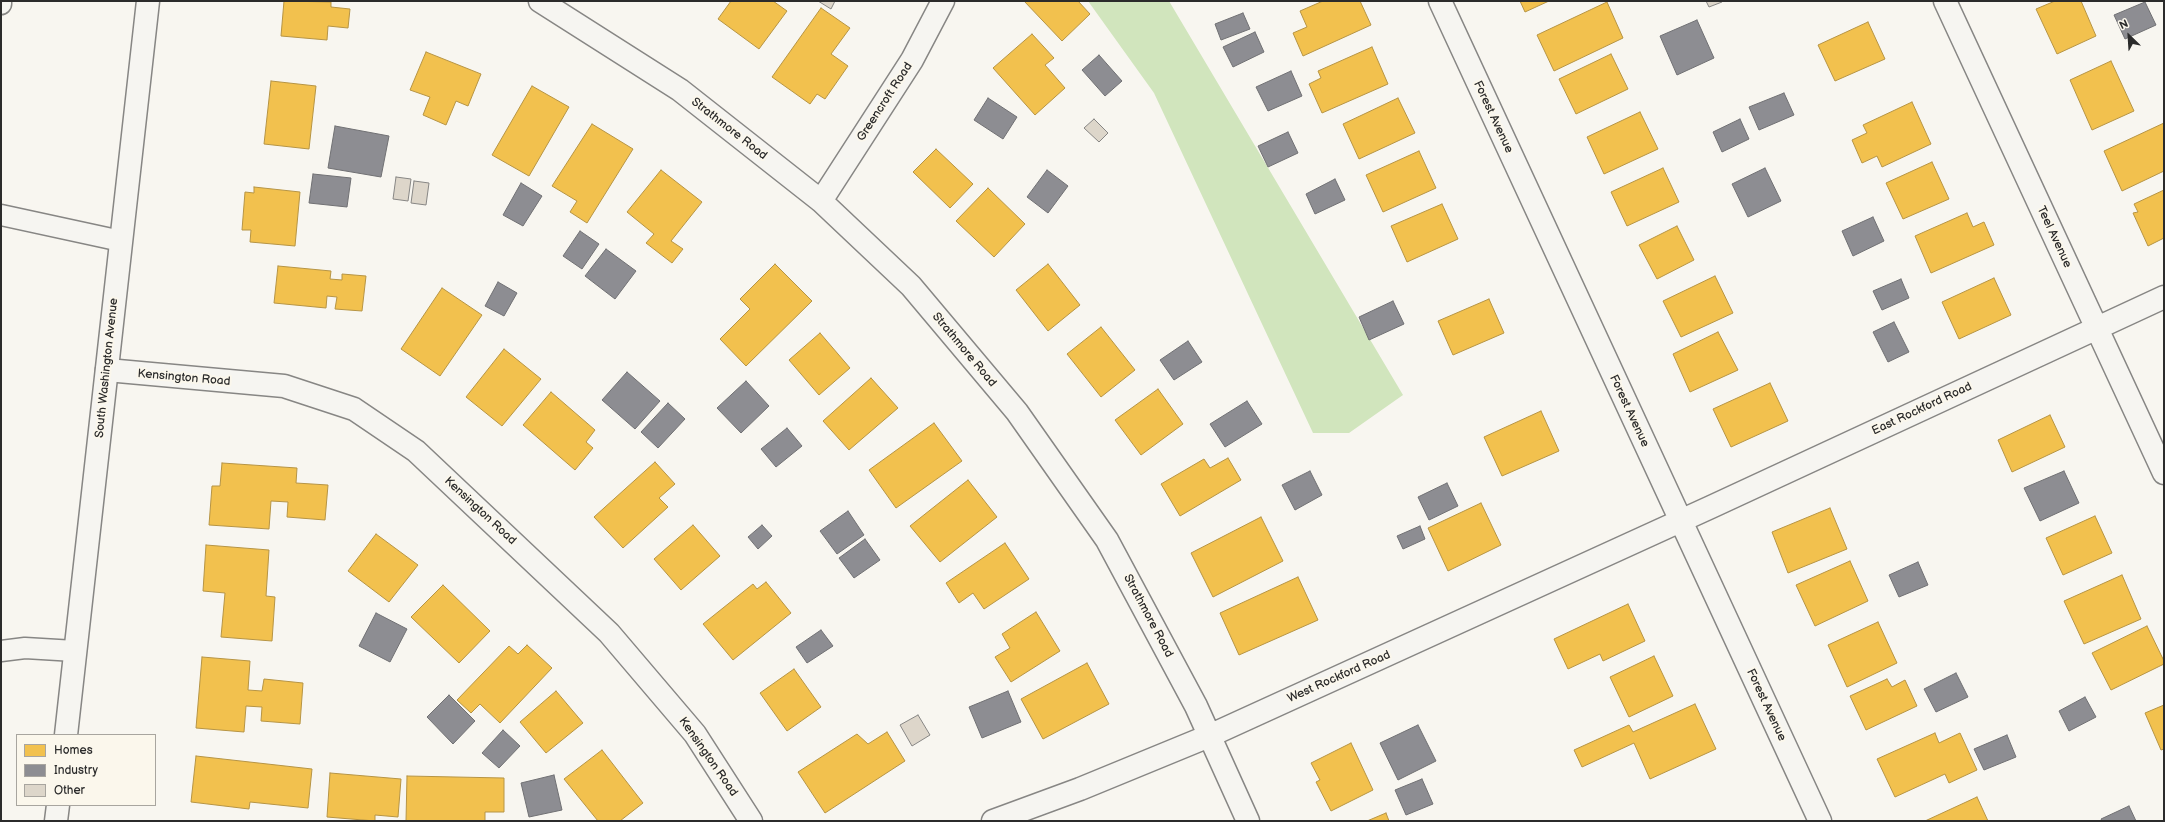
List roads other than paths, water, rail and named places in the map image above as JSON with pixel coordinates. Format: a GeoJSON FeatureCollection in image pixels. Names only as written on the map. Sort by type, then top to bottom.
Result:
{"type":"FeatureCollection","features":[{"type":"Feature","properties":{"kind":"street","name":"South Washington Avenue"},"geometry":{"type":"LineString","coordinates":[[66,734],[148,1]]}},
{"type":"Feature","properties":{"kind":"street","name":"Strathmore Road"},"geometry":{"type":"LineString","coordinates":[[540,1],[680,90],[821,201],[911,286],[1017,412],[1107,540],[1196,706],[1248,821]]}},
{"type":"Feature","properties":{"kind":"street","name":"Greencroft Road"},"geometry":{"type":"LineString","coordinates":[[821,201],[912,60],[943,1]]}},
{"type":"Feature","properties":{"kind":"street","name":"Forest Avenue"},"geometry":{"type":"LineString","coordinates":[[1440,1],[1820,821]]}},
{"type":"Feature","properties":{"kind":"street","name":"Teel Avenue"},"geometry":{"type":"LineString","coordinates":[[1945,1],[2164,473]]}},
{"type":"Feature","properties":{"kind":"street","name":"East Rockford Road"},"geometry":{"type":"LineString","coordinates":[[1680,521],[2164,297]]}},
{"type":"Feature","properties":{"kind":"street","name":"Kensington Road"},"geometry":{"type":"LineString","coordinates":[[107,370],[284,386],[354,409],[416,451],[609,633],[695,734],[752,821]]}},
{"type":"Feature","properties":{"kind":"street","name":"West Rockford Road"},"geometry":{"type":"LineString","coordinates":[[993,821],[1080,789],[1209,736],[1680,521]]}},
{"type":"Feature","properties":{"kind":"street"},"geometry":{"type":"LineString","coordinates":[[56,821],[58,806]]}},
{"type":"Feature","properties":{"kind":"lane"},"geometry":{"type":"LineString","coordinates":[[1,215],[121,242]]}},
{"type":"Feature","properties":{"kind":"lane"},"geometry":{"type":"LineString","coordinates":[[1,651],[25,648],[75,651]]}}]}
